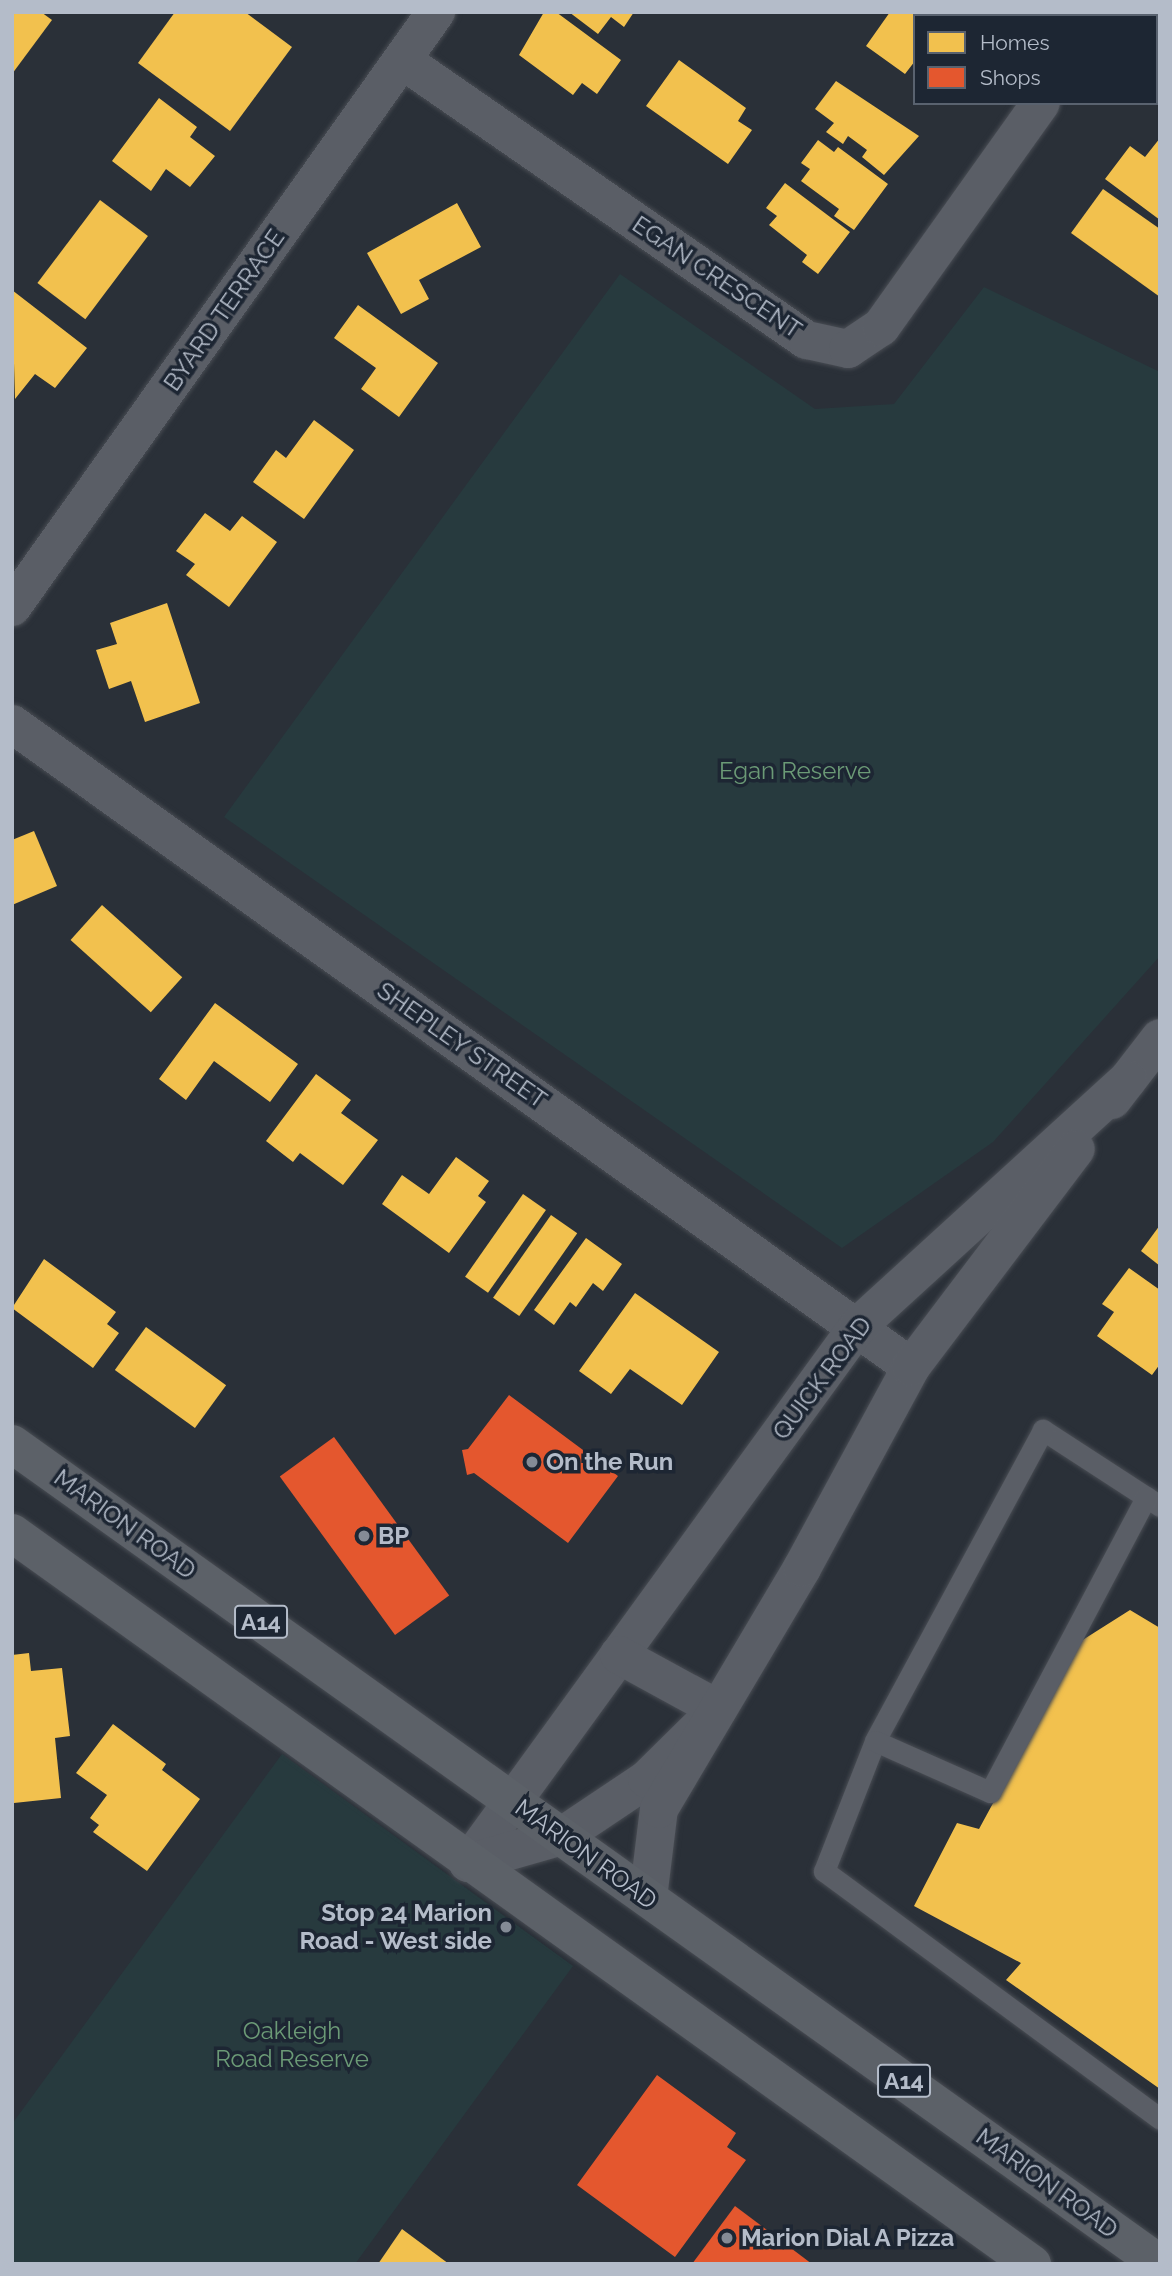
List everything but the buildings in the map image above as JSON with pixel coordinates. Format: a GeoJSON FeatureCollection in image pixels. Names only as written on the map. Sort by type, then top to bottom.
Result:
{"type":"FeatureCollection","features":[{"type":"Feature","properties":{"kind":"main road","name":"MARION ROAD"},"geometry":{"type":"LineString","coordinates":[[12,1444],[1160,2264]]}},
{"type":"Feature","properties":{"kind":"main road"},"geometry":{"type":"LineString","coordinates":[[12,1533],[468,1863],[1032,2264]]}},
{"type":"Feature","properties":{"kind":"street","name":"BYARD TERRACE"},"geometry":{"type":"LineString","coordinates":[[12,607],[436,12]]}},
{"type":"Feature","properties":{"kind":"street","name":"EGAN CRESCENT"},"geometry":{"type":"LineString","coordinates":[[402,60],[807,340],[848,349],[881,327],[1040,105]]}},
{"type":"Feature","properties":{"kind":"street","name":"SHEPLEY STREET"},"geometry":{"type":"LineString","coordinates":[[12,724],[858,1326],[911,1367]]}},
{"type":"Feature","properties":{"kind":"street","name":"QUICK ROAD"},"geometry":{"type":"LineString","coordinates":[[648,1898],[659,1809],[802,1568],[911,1367],[1160,1038]]}},
{"type":"Feature","properties":{"kind":"street","name":"QUICK ROAD"},"geometry":{"type":"LineString","coordinates":[[468,1863],[510,1800],[858,1326],[1127,1080]]}},
{"type":"Feature","properties":{"kind":"street"},"geometry":{"type":"LineString","coordinates":[[619,1655],[718,1709]]}},
{"type":"Feature","properties":{"kind":"street","name":"QUICK ROAD"},"geometry":{"type":"LineString","coordinates":[[468,1863],[562,1836],[647,1779],[718,1709]]}},
{"type":"Feature","properties":{"kind":"lane"},"geometry":{"type":"LineString","coordinates":[[875,1741],[990,1792],[1153,1502],[1043,1430],[875,1741],[824,1871],[1160,2119]]}},
{"type":"Feature","properties":{"kind":"green space","name":"Egan Reserve"},"geometry":{"type":"Polygon","coordinates":[[[620,274],[815,409],[894,404],[984,287],[1160,372],[1160,956],[993,1142],[842,1248],[224,817],[620,274]]]}},
{"type":"Feature","properties":{"kind":"green space","name":"Oakleigh Road Reserve"},"geometry":{"type":"Polygon","coordinates":[[[282,1754],[573,1966],[355,2264],[12,2264],[12,2124],[282,1754]]]}},
{"type":"Feature","properties":{"kind":"place","name":"On the Run"},"geometry":{"type":"Point","coordinates":[532,1462]}},
{"type":"Feature","properties":{"kind":"place","name":"BP"},"geometry":{"type":"Point","coordinates":[364,1536]}},
{"type":"Feature","properties":{"kind":"place","name":"Stop 24 Marion Road - West side"},"geometry":{"type":"Point","coordinates":[506,1927]}},
{"type":"Feature","properties":{"kind":"place","name":"Marion Dial A Pizza"},"geometry":{"type":"Point","coordinates":[727,2238]}}]}
